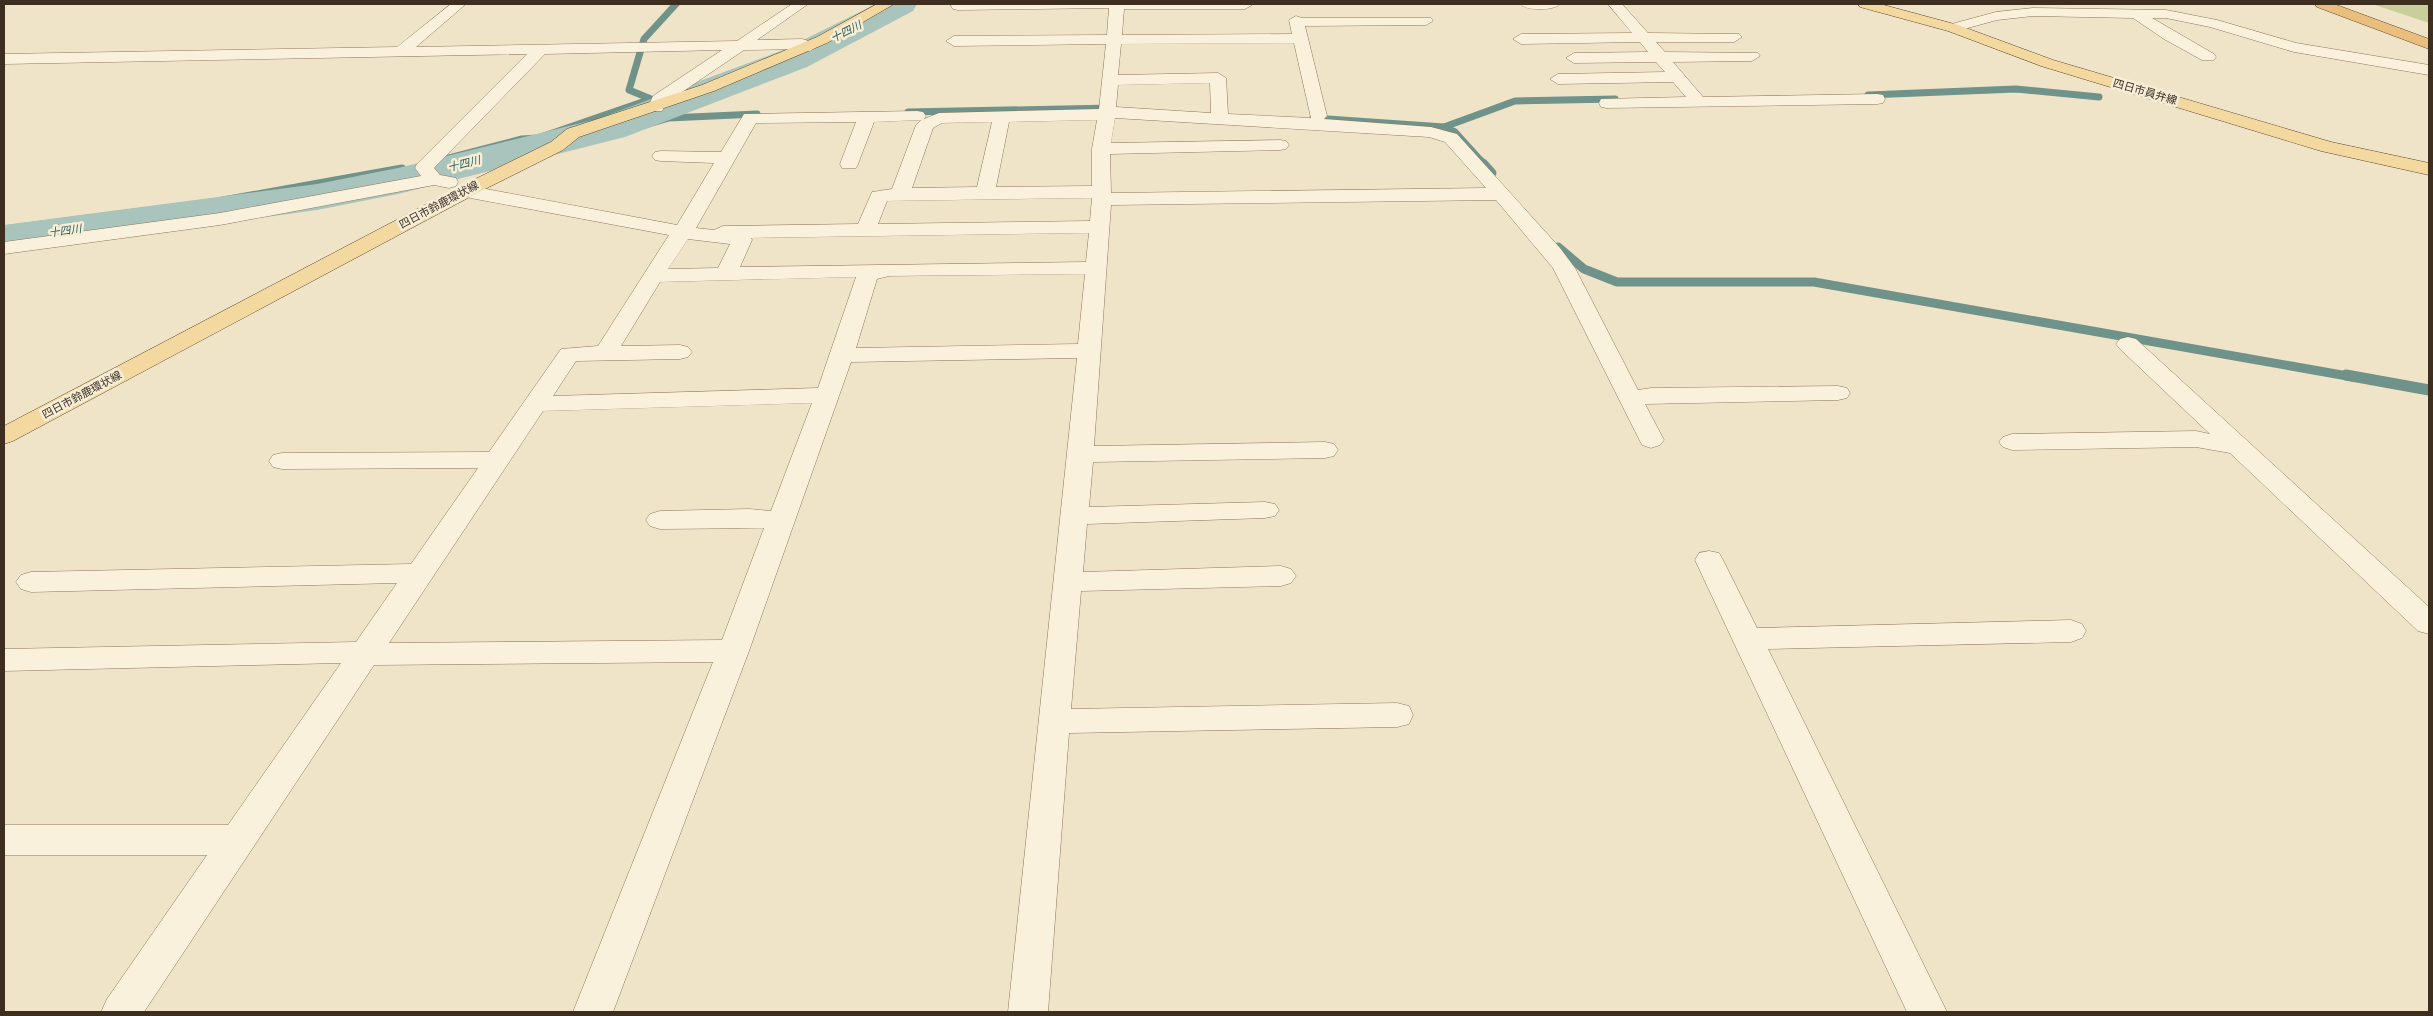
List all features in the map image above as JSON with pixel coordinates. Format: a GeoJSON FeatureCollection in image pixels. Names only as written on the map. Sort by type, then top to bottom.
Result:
{"type":"FeatureCollection","features":[{"type":"Feature","properties":{"kind":"highway"},"geometry":{"type":"LineString","coordinates":[[2322,4],[2429,44]]}},
{"type":"Feature","properties":{"kind":"highway"},"geometry":{"type":"LineString","coordinates":[[2351,4],[2429,30]]}},
{"type":"Feature","properties":{"kind":"main road","name":"四日市鈴鹿環状線"},"geometry":{"type":"LineString","coordinates":[[4,436],[565,140],[708,88],[810,46],[888,4]]}},
{"type":"Feature","properties":{"kind":"main road","name":"四日市員弁線"},"geometry":{"type":"LineString","coordinates":[[1865,4],[1954,28],[2047,63],[2327,147],[2429,169]]}},
{"type":"Feature","properties":{"kind":"street"},"geometry":{"type":"LineString","coordinates":[[400,52],[459,4]]}},
{"type":"Feature","properties":{"kind":"street"},"geometry":{"type":"LineString","coordinates":[[656,107],[659,100],[801,4]]}},
{"type":"Feature","properties":{"kind":"street"},"geometry":{"type":"LineString","coordinates":[[1028,1012],[1096,268],[1101,196],[1101,149],[1111,80],[1117,4]]}},
{"type":"Feature","properties":{"kind":"street"},"geometry":{"type":"LineString","coordinates":[[1527,4],[1553,4]]}},
{"type":"Feature","properties":{"kind":"street"},"geometry":{"type":"LineString","coordinates":[[1615,4],[1696,99]]}},
{"type":"Feature","properties":{"kind":"street"},"geometry":{"type":"LineString","coordinates":[[2061,4],[2081,12]]}},
{"type":"Feature","properties":{"kind":"street"},"geometry":{"type":"LineString","coordinates":[[958,6],[1245,5]]}},
{"type":"Feature","properties":{"kind":"street"},"geometry":{"type":"LineString","coordinates":[[1954,28],[1992,17],[2047,12],[2176,16],[2294,47],[2429,70]]}},
{"type":"Feature","properties":{"kind":"street"},"geometry":{"type":"LineString","coordinates":[[2138,15],[2169,36],[2208,57]]}},
{"type":"Feature","properties":{"kind":"street"},"geometry":{"type":"LineString","coordinates":[[1297,16],[1318,116]]}},
{"type":"Feature","properties":{"kind":"street"},"geometry":{"type":"LineString","coordinates":[[954,41],[1114,39],[1297,16],[1426,21]]}},
{"type":"Feature","properties":{"kind":"street"},"geometry":{"type":"LineString","coordinates":[[1610,21],[1629,21]]}},
{"type":"Feature","properties":{"kind":"street"},"geometry":{"type":"LineString","coordinates":[[1522,39],[1734,37]]}},
{"type":"Feature","properties":{"kind":"street"},"geometry":{"type":"LineString","coordinates":[[4,59],[652,46],[810,46]]}},
{"type":"Feature","properties":{"kind":"street"},"geometry":{"type":"LineString","coordinates":[[429,174],[440,150],[541,49]]}},
{"type":"Feature","properties":{"kind":"street"},"geometry":{"type":"LineString","coordinates":[[1572,58],[1752,56]]}},
{"type":"Feature","properties":{"kind":"street"},"geometry":{"type":"LineString","coordinates":[[1558,79],[1677,77]]}},
{"type":"Feature","properties":{"kind":"street"},"geometry":{"type":"LineString","coordinates":[[1111,80],[1218,78],[1221,115]]}},
{"type":"Feature","properties":{"kind":"street"},"geometry":{"type":"LineString","coordinates":[[1607,102],[1696,99],[1877,99]]}},
{"type":"Feature","properties":{"kind":"street"},"geometry":{"type":"LineString","coordinates":[[900,194],[927,122],[947,118],[1092,116],[1107,110],[1221,115],[1432,132],[1451,138],[1553,252],[1564,268],[1651,440]]}},
{"type":"Feature","properties":{"kind":"street"},"geometry":{"type":"LineString","coordinates":[[606,352],[683,232],[750,118],[917,116]]}},
{"type":"Feature","properties":{"kind":"street"},"geometry":{"type":"LineString","coordinates":[[849,164],[868,117]]}},
{"type":"Feature","properties":{"kind":"street"},"geometry":{"type":"LineString","coordinates":[[985,193],[1002,117]]}},
{"type":"Feature","properties":{"kind":"street"},"geometry":{"type":"LineString","coordinates":[[1101,149],[1280,145]]}},
{"type":"Feature","properties":{"kind":"street"},"geometry":{"type":"LineString","coordinates":[[661,156],[726,158]]}},
{"type":"Feature","properties":{"kind":"street"},"geometry":{"type":"LineString","coordinates":[[4,248],[194,223],[322,202],[429,174],[468,190],[683,232],[742,240],[726,274]]}},
{"type":"Feature","properties":{"kind":"street"},"geometry":{"type":"LineString","coordinates":[[868,231],[868,224],[879,196],[900,194],[985,193],[1101,196],[1501,194]]}},
{"type":"Feature","properties":{"kind":"street"},"geometry":{"type":"LineString","coordinates":[[683,232],[1099,227]]}},
{"type":"Feature","properties":{"kind":"street"},"geometry":{"type":"LineString","coordinates":[[868,275],[889,270],[1096,268]]}},
{"type":"Feature","properties":{"kind":"street"},"geometry":{"type":"LineString","coordinates":[[593,1012],[733,651],[842,355],[869,270],[653,276]]}},
{"type":"Feature","properties":{"kind":"street"},"geometry":{"type":"LineString","coordinates":[[2128,344],[2429,624]]}},
{"type":"Feature","properties":{"kind":"street"},"geometry":{"type":"LineString","coordinates":[[842,355],[1088,351]]}},
{"type":"Feature","properties":{"kind":"street"},"geometry":{"type":"LineString","coordinates":[[121,1012],[240,840],[569,354],[680,352]]}},
{"type":"Feature","properties":{"kind":"street"},"geometry":{"type":"LineString","coordinates":[[1631,399],[1651,395],[1838,392]]}},
{"type":"Feature","properties":{"kind":"street"},"geometry":{"type":"LineString","coordinates":[[534,404],[827,395]]}},
{"type":"Feature","properties":{"kind":"street"},"geometry":{"type":"LineString","coordinates":[[2012,442],[2196,439],[2237,447]]}},
{"type":"Feature","properties":{"kind":"street"},"geometry":{"type":"LineString","coordinates":[[1080,457],[1100,453],[1325,450]]}},
{"type":"Feature","properties":{"kind":"street"},"geometry":{"type":"LineString","coordinates":[[282,461],[496,460]]}},
{"type":"Feature","properties":{"kind":"street"},"geometry":{"type":"LineString","coordinates":[[1073,518],[1098,514],[1265,510]]}},
{"type":"Feature","properties":{"kind":"street"},"geometry":{"type":"LineString","coordinates":[[660,520],[749,518],[781,521]]}},
{"type":"Feature","properties":{"kind":"street"},"geometry":{"type":"LineString","coordinates":[[1709,560],[1927,1012]]}},
{"type":"Feature","properties":{"kind":"street"},"geometry":{"type":"LineString","coordinates":[[31,582],[420,573]]}},
{"type":"Feature","properties":{"kind":"street"},"geometry":{"type":"LineString","coordinates":[[1067,584],[1085,580],[1281,576]]}},
{"type":"Feature","properties":{"kind":"street"},"geometry":{"type":"LineString","coordinates":[[1747,639],[2071,631]]}},
{"type":"Feature","properties":{"kind":"street"},"geometry":{"type":"LineString","coordinates":[[4,660],[350,652],[365,654],[733,651]]}},
{"type":"Feature","properties":{"kind":"street"},"geometry":{"type":"LineString","coordinates":[[1054,718],[1075,722],[1397,715]]}},
{"type":"Feature","properties":{"kind":"street"},"geometry":{"type":"LineString","coordinates":[[4,840],[240,840]]}},
{"type":"Feature","properties":{"kind":"green space"},"geometry":{"type":"Polygon","coordinates":[[[2372,4],[2429,4],[2429,23],[2372,4]]]}},
{"type":"Feature","properties":{"kind":"waterway"},"geometry":{"type":"LineString","coordinates":[[449,158],[522,139],[538,138],[651,99],[629,90],[644,39],[676,4]]}},
{"type":"Feature","properties":{"kind":"waterway","name":"十四川"},"geometry":{"type":"LineString","coordinates":[[4,239],[180,217],[317,197],[398,181],[611,128],[698,97],[794,59],[901,4]]}},
{"type":"Feature","properties":{"kind":"waterway"},"geometry":{"type":"LineString","coordinates":[[1868,95],[2016,89],[2099,97]]}},
{"type":"Feature","properties":{"kind":"waterway"},"geometry":{"type":"LineString","coordinates":[[1444,127],[1515,101],[1615,99]]}},
{"type":"Feature","properties":{"kind":"waterway"},"geometry":{"type":"LineString","coordinates":[[908,112],[1112,108]]}},
{"type":"Feature","properties":{"kind":"waterway"},"geometry":{"type":"LineString","coordinates":[[581,144],[669,118],[757,114]]}},
{"type":"Feature","properties":{"kind":"waterway"},"geometry":{"type":"LineString","coordinates":[[1313,118],[1444,127]]}},
{"type":"Feature","properties":{"kind":"waterway"},"geometry":{"type":"LineString","coordinates":[[1444,127],[1455,132],[1484,164]]}},
{"type":"Feature","properties":{"kind":"waterway","name":"十四川"},"geometry":{"type":"LineString","coordinates":[[496,157],[522,153]]}},
{"type":"Feature","properties":{"kind":"waterway"},"geometry":{"type":"LineString","coordinates":[[1483,163],[1492,173]]}},
{"type":"Feature","properties":{"kind":"waterway"},"geometry":{"type":"LineString","coordinates":[[4,230],[212,203],[402,169]]}},
{"type":"Feature","properties":{"kind":"waterway"},"geometry":{"type":"LineString","coordinates":[[1558,247],[1584,269],[1617,282],[1814,282],[2353,377]]}},
{"type":"Feature","properties":{"kind":"waterway"},"geometry":{"type":"LineString","coordinates":[[2346,375],[2429,390]]}}]}
